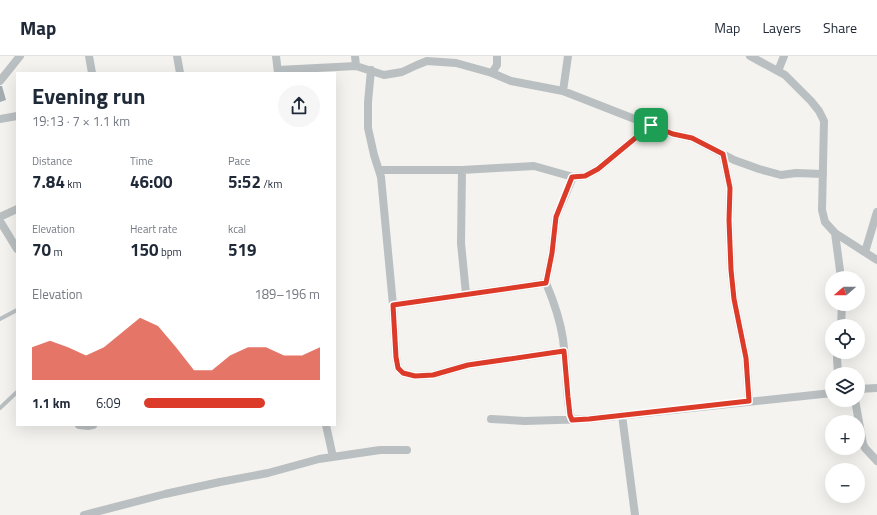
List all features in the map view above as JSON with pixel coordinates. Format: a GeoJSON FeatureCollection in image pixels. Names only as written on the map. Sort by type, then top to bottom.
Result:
{"type":"FeatureCollection","features":[{"type":"Feature","properties":{"kind":"street"},"geometry":{"type":"LineString","coordinates":[[0,81],[20,56]]}},
{"type":"Feature","properties":{"kind":"street"},"geometry":{"type":"LineString","coordinates":[[89,56],[92,72]]}},
{"type":"Feature","properties":{"kind":"street"},"geometry":{"type":"LineString","coordinates":[[177,56],[180,72]]}},
{"type":"Feature","properties":{"kind":"street"},"geometry":{"type":"LineString","coordinates":[[276,56],[278,72],[356,66],[384,75],[402,72],[427,59],[456,63],[492,73],[511,81],[563,91],[673,134],[692,138],[748,166],[781,175],[796,173],[823,174]]}},
{"type":"Feature","properties":{"kind":"street"},"geometry":{"type":"LineString","coordinates":[[354,56],[356,66]]}},
{"type":"Feature","properties":{"kind":"street"},"geometry":{"type":"LineString","coordinates":[[492,73],[497,65],[497,56]]}},
{"type":"Feature","properties":{"kind":"street"},"geometry":{"type":"LineString","coordinates":[[563,91],[568,56]]}},
{"type":"Feature","properties":{"kind":"street"},"geometry":{"type":"LineString","coordinates":[[750,56],[785,76],[811,101],[819,111],[824,121],[822,210],[825,222],[835,233],[877,260]]}},
{"type":"Feature","properties":{"kind":"street"},"geometry":{"type":"LineString","coordinates":[[778,71],[784,56]]}},
{"type":"Feature","properties":{"kind":"street"},"geometry":{"type":"LineString","coordinates":[[371,70],[368,102],[368,128],[381,178],[398,368],[403,373],[415,376],[433,375],[468,365],[564,351]]}},
{"type":"Feature","properties":{"kind":"street"},"geometry":{"type":"LineString","coordinates":[[0,119],[16,116]]}},
{"type":"Feature","properties":{"kind":"street"},"geometry":{"type":"LineString","coordinates":[[379,170],[462,170],[534,166],[572,177],[585,176],[598,169],[651,125]]}},
{"type":"Feature","properties":{"kind":"street"},"geometry":{"type":"LineString","coordinates":[[723,154],[730,188],[729,220],[734,299],[746,358],[749,401]]}},
{"type":"Feature","properties":{"kind":"street"},"geometry":{"type":"LineString","coordinates":[[462,170],[461,244],[466,294]]}},
{"type":"Feature","properties":{"kind":"street"},"geometry":{"type":"LineString","coordinates":[[572,177],[556,217],[552,253],[546,283],[560,320],[570,415],[572,420]]}},
{"type":"Feature","properties":{"kind":"street"},"geometry":{"type":"LineString","coordinates":[[0,218],[16,210]]}},
{"type":"Feature","properties":{"kind":"street"},"geometry":{"type":"LineString","coordinates":[[865,252],[877,212]]}},
{"type":"Feature","properties":{"kind":"street"},"geometry":{"type":"LineString","coordinates":[[0,221],[16,247]]}},
{"type":"Feature","properties":{"kind":"street"},"geometry":{"type":"LineString","coordinates":[[835,233],[840,271]]}},
{"type":"Feature","properties":{"kind":"street"},"geometry":{"type":"LineString","coordinates":[[393,305],[546,283]]}},
{"type":"Feature","properties":{"kind":"street"},"geometry":{"type":"LineString","coordinates":[[865,389],[877,388]]}},
{"type":"Feature","properties":{"kind":"street"},"geometry":{"type":"LineString","coordinates":[[491,420],[589,419],[825,394]]}},
{"type":"Feature","properties":{"kind":"street"},"geometry":{"type":"LineString","coordinates":[[856,407],[863,444],[877,461]]}},
{"type":"Feature","properties":{"kind":"street"},"geometry":{"type":"LineString","coordinates":[[622,416],[635,515]]}},
{"type":"Feature","properties":{"kind":"street"},"geometry":{"type":"LineString","coordinates":[[326,426],[333,457]]}},
{"type":"Feature","properties":{"kind":"street"},"geometry":{"type":"LineString","coordinates":[[84,515],[165,494],[268,473],[302,463],[380,450],[407,450]]}},
{"type":"Feature","properties":{"kind":"lane"},"geometry":{"type":"LineString","coordinates":[[0,318],[16,310]]}},
{"type":"Feature","properties":{"kind":"lane"},"geometry":{"type":"LineString","coordinates":[[0,408],[16,393]]}},
{"type":"Feature","properties":{"kind":"building"},"geometry":{"type":"Polygon","coordinates":[[[0,86],[2,86],[6,100],[0,102],[0,86]]]}},
{"type":"Feature","properties":{"kind":"route"},"geometry":{"type":"LineString","coordinates":[[651,125],[673,134],[692,138],[723,154],[730,188],[729,220],[734,299],[746,358],[749,401],[572,420],[570,415],[564,351],[468,365],[433,375],[415,376],[403,373],[398,368],[393,305],[546,283],[552,253],[556,217],[572,177],[585,176],[598,169],[651,125]]}}]}
